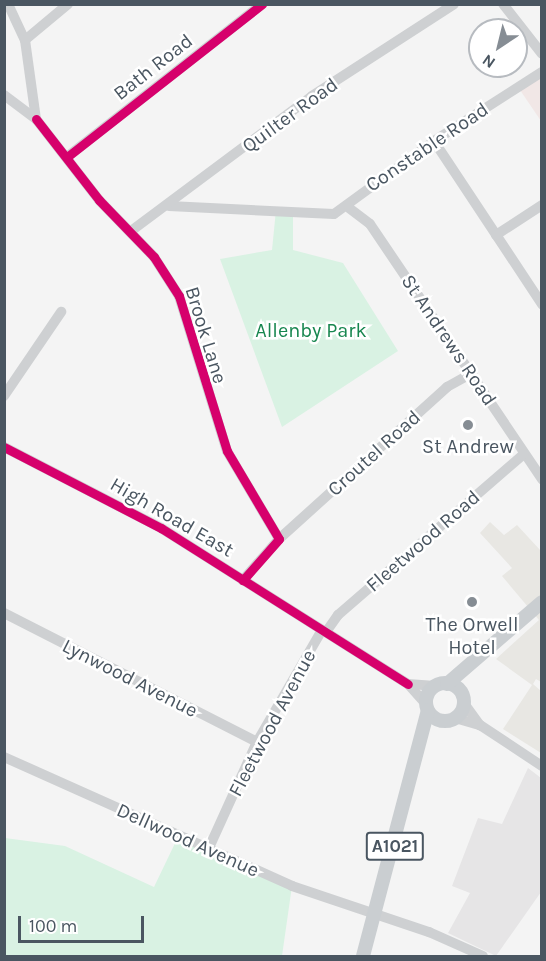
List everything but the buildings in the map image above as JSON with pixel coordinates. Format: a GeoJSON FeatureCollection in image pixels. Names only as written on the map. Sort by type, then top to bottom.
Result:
{"type":"FeatureCollection","features":[{"type":"Feature","properties":{"kind":"main road"},"geometry":{"type":"LineString","coordinates":[[441,685],[467,671],[542,602]]}},
{"type":"Feature","properties":{"kind":"main road"},"geometry":{"type":"LineString","coordinates":[[424,736],[449,719],[463,698],[467,671]]}},
{"type":"Feature","properties":{"kind":"main road"},"geometry":{"type":"LineString","coordinates":[[441,685],[463,698]]}},
{"type":"Feature","properties":{"kind":"main road","name":"A1021"},"geometry":{"type":"LineString","coordinates":[[363,957],[424,736],[427,707],[441,685]]}},
{"type":"Feature","properties":{"kind":"main road"},"geometry":{"type":"LineString","coordinates":[[427,707],[449,719]]}},
{"type":"Feature","properties":{"kind":"street"},"geometry":{"type":"LineString","coordinates":[[8,4],[25,40],[36,119]]}},
{"type":"Feature","properties":{"kind":"street"},"geometry":{"type":"LineString","coordinates":[[25,40],[68,4]]}},
{"type":"Feature","properties":{"kind":"street","name":"Bath Road"},"geometry":{"type":"LineString","coordinates":[[67,157],[262,4]]}},
{"type":"Feature","properties":{"kind":"street","name":"Quilter Road"},"geometry":{"type":"LineString","coordinates":[[131,231],[169,206],[312,96],[454,4]]}},
{"type":"Feature","properties":{"kind":"street"},"geometry":{"type":"LineString","coordinates":[[502,4],[542,54]]}},
{"type":"Feature","properties":{"kind":"street","name":"Constable Road"},"geometry":{"type":"LineString","coordinates":[[169,206],[334,214],[349,208],[357,194],[434,141],[542,72]]}},
{"type":"Feature","properties":{"kind":"street","name":"Brook Lane"},"geometry":{"type":"LineString","coordinates":[[4,95],[36,119],[99,200],[131,231],[179,296],[227,452],[279,539]]}},
{"type":"Feature","properties":{"kind":"street"},"geometry":{"type":"LineString","coordinates":[[434,141],[542,304]]}},
{"type":"Feature","properties":{"kind":"street"},"geometry":{"type":"LineString","coordinates":[[496,235],[542,205]]}},
{"type":"Feature","properties":{"kind":"street","name":"St Andrews Road"},"geometry":{"type":"LineString","coordinates":[[349,208],[370,224],[542,479]]}},
{"type":"Feature","properties":{"kind":"street"},"geometry":{"type":"LineString","coordinates":[[4,396],[61,312]]}},
{"type":"Feature","properties":{"kind":"street","name":"Croutel Road"},"geometry":{"type":"LineString","coordinates":[[279,539],[447,387],[472,373]]}},
{"type":"Feature","properties":{"kind":"street","name":"High Road East"},"geometry":{"type":"LineString","coordinates":[[4,447],[161,528],[408,684],[427,707]]}},
{"type":"Feature","properties":{"kind":"street","name":"Fleetwood Road"},"geometry":{"type":"LineString","coordinates":[[324,631],[338,615],[524,454]]}},
{"type":"Feature","properties":{"kind":"street"},"geometry":{"type":"LineString","coordinates":[[243,580],[279,539]]}},
{"type":"Feature","properties":{"kind":"street","name":"Lynwood Avenue"},"geometry":{"type":"LineString","coordinates":[[4,613],[257,742]]}},
{"type":"Feature","properties":{"kind":"street","name":"Fleetwood Avenue"},"geometry":{"type":"LineString","coordinates":[[208,850],[257,742],[324,631]]}},
{"type":"Feature","properties":{"kind":"street","name":"High Road East"},"geometry":{"type":"LineString","coordinates":[[408,684],[441,685]]}},
{"type":"Feature","properties":{"kind":"street"},"geometry":{"type":"LineString","coordinates":[[463,698],[480,725]]}},
{"type":"Feature","properties":{"kind":"street"},"geometry":{"type":"LineString","coordinates":[[449,719],[480,725],[542,766]]}},
{"type":"Feature","properties":{"kind":"street","name":"Dellwood Avenue"},"geometry":{"type":"LineString","coordinates":[[4,757],[208,850],[374,915],[429,932],[483,957]]}},
{"type":"Feature","properties":{"kind":"shaded area"},"geometry":{"type":"Polygon","coordinates":[[[541,77],[541,121],[520,90],[541,77]]]}},
{"type":"Feature","properties":{"kind":"shaded area"},"geometry":{"type":"Polygon","coordinates":[[[490,522],[504,535],[517,525],[541,551],[541,682],[536,679],[533,684],[541,691],[541,753],[503,729],[532,685],[496,659],[539,620],[502,576],[512,568],[480,533],[490,522]]]}},
{"type":"Feature","properties":{"kind":"shaded area"},"geometry":{"type":"Polygon","coordinates":[[[528,768],[541,778],[541,892],[496,956],[448,933],[470,893],[452,886],[478,818],[502,824],[528,768]]]}},
{"type":"Feature","properties":{"kind":"green space","name":"Allenby Park"},"geometry":{"type":"Polygon","coordinates":[[[276,210],[293,211],[293,250],[343,263],[398,351],[282,427],[220,259],[272,250],[276,210]]]}},
{"type":"Feature","properties":{"kind":"green space"},"geometry":{"type":"Polygon","coordinates":[[[178,837],[292,886],[282,956],[5,956],[5,838],[65,846],[154,887],[178,837]]]}},
{"type":"Feature","properties":{"kind":"cycle path"},"geometry":{"type":"LineString","coordinates":[[67,157],[262,4]]}},
{"type":"Feature","properties":{"kind":"cycle path"},"geometry":{"type":"LineString","coordinates":[[36,119],[99,200],[154,257],[179,296],[227,451],[279,539],[243,580]]}},
{"type":"Feature","properties":{"kind":"cycle path"},"geometry":{"type":"LineString","coordinates":[[4,447],[161,528],[408,684]]}},
{"type":"Feature","properties":{"kind":"place","name":"St Andrew"},"geometry":{"type":"Point","coordinates":[468,425]}},
{"type":"Feature","properties":{"kind":"place","name":"The Orwell Hotel"},"geometry":{"type":"Point","coordinates":[472,602]}}]}
